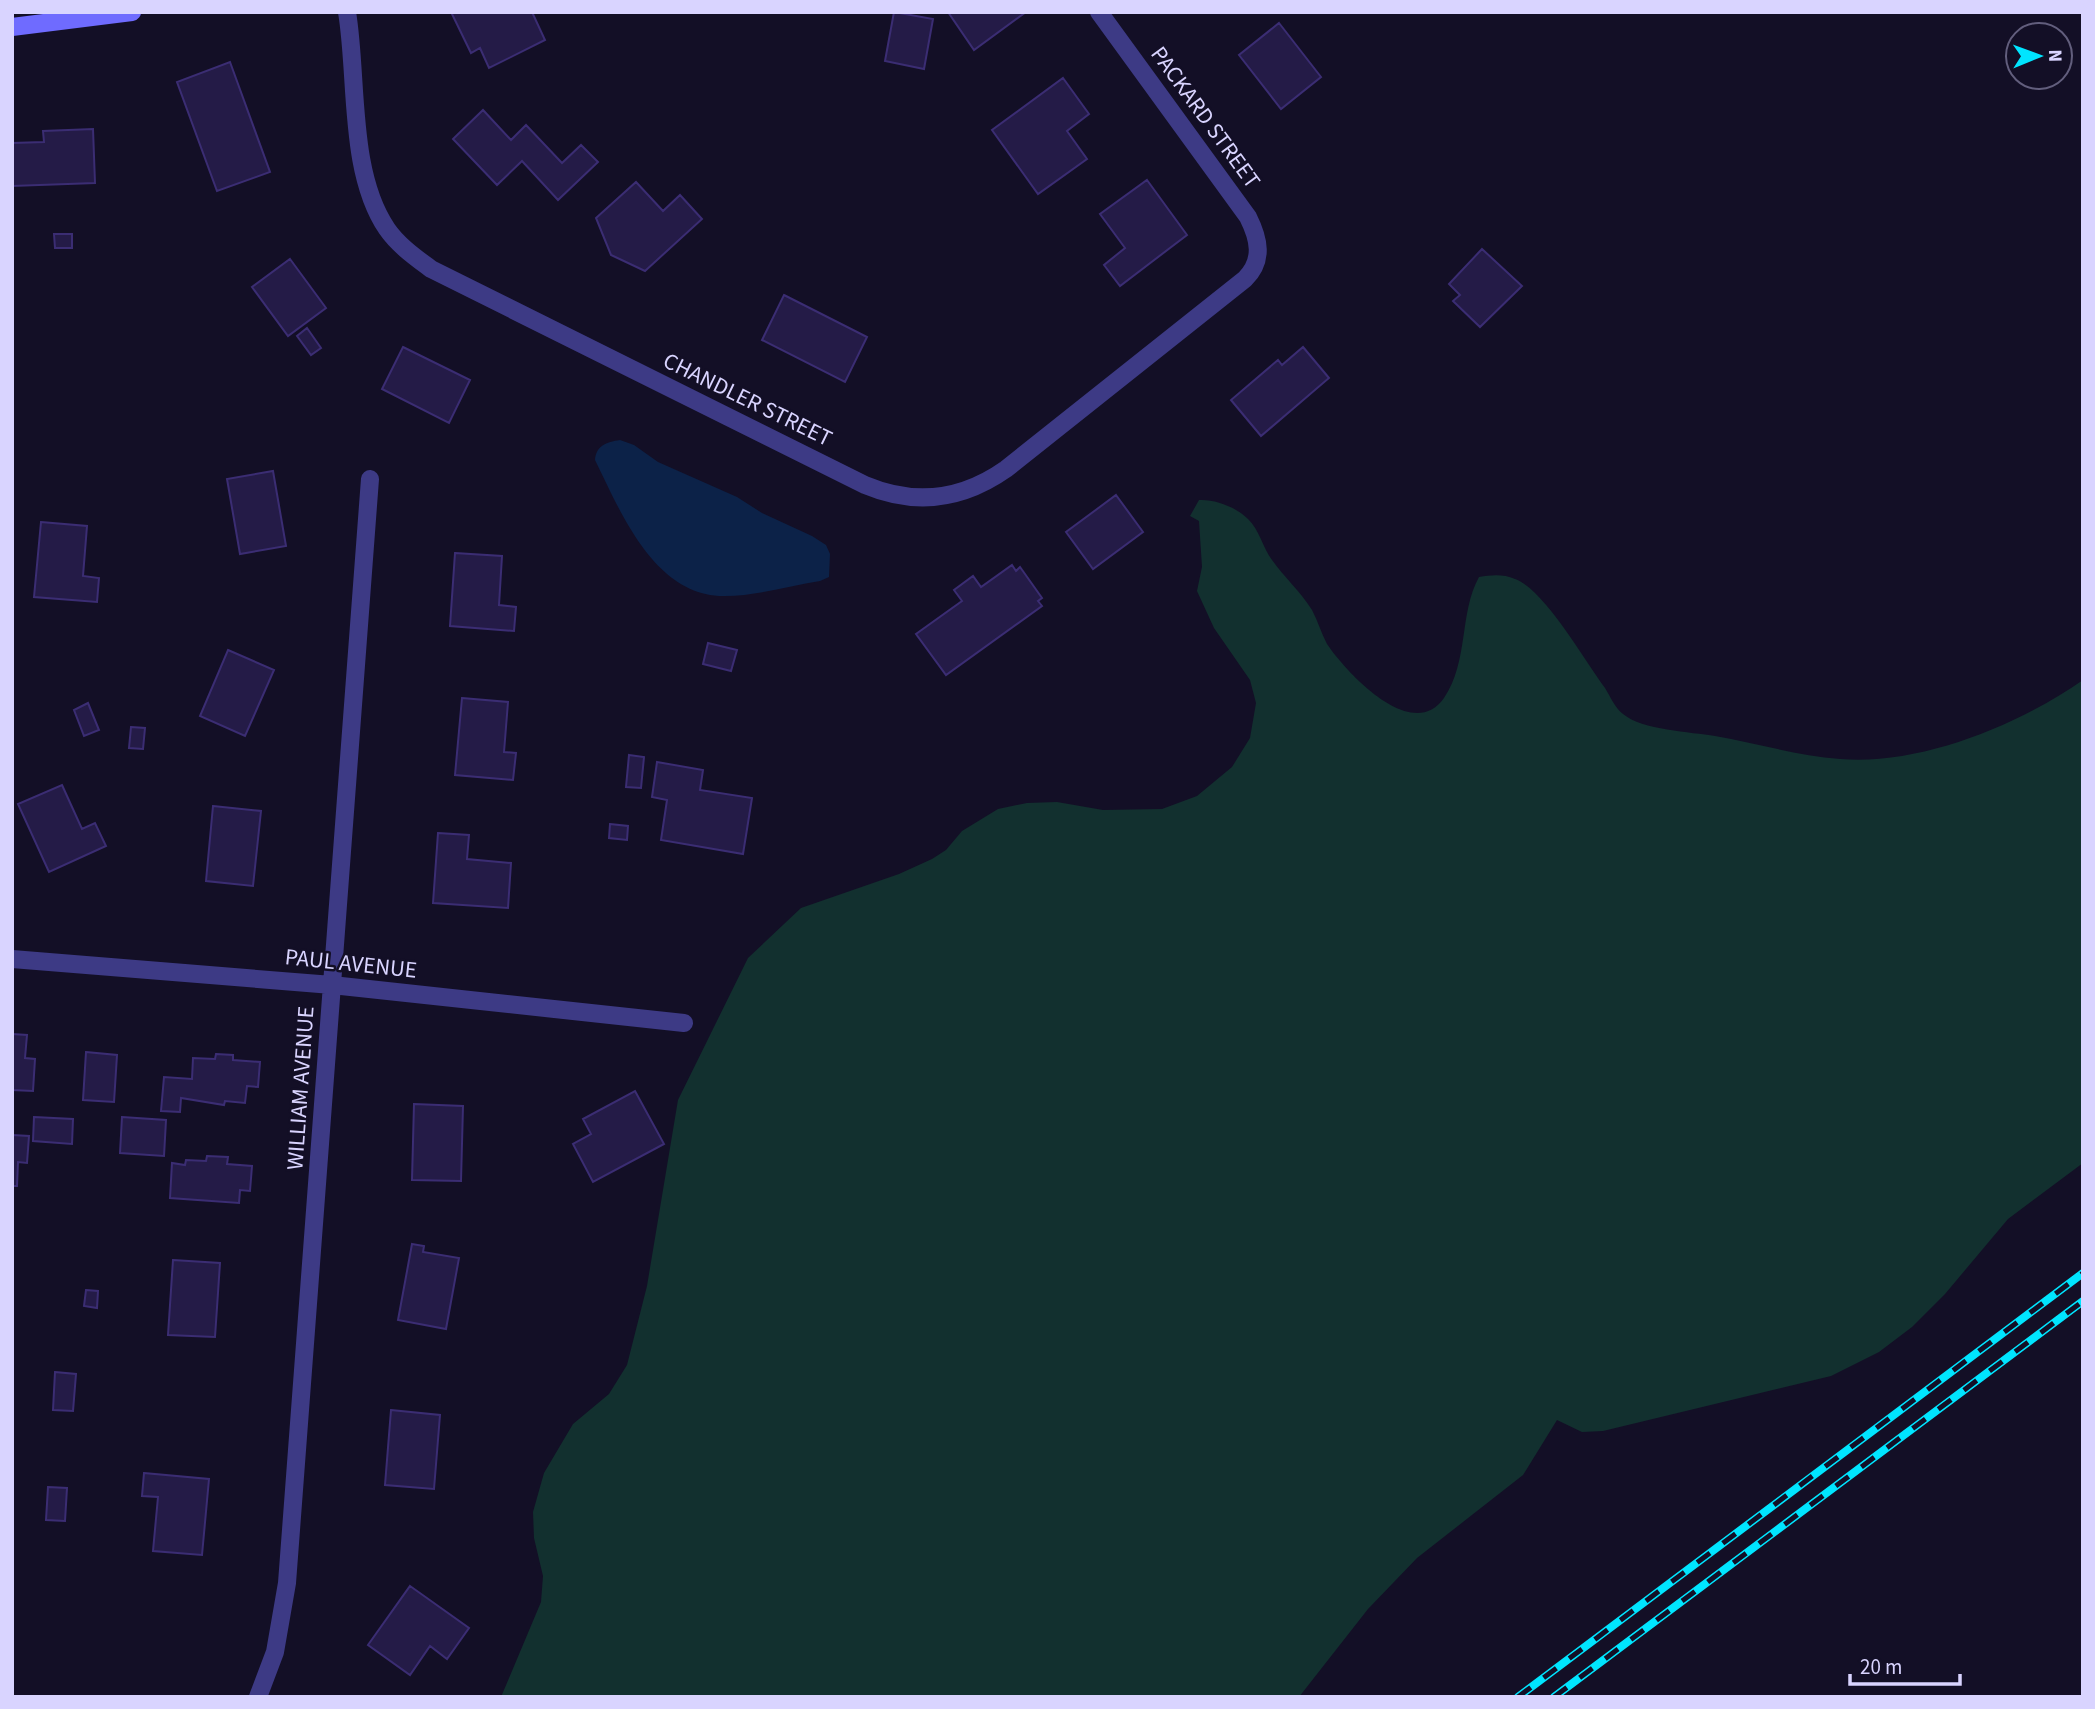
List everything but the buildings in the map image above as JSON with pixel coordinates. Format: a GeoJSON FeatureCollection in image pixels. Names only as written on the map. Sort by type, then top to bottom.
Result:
{"type":"FeatureCollection","features":[{"type":"Feature","properties":{"kind":"street"},"geometry":{"type":"LineString","coordinates":[[12,27],[132,12]]}},
{"type":"Feature","properties":{"kind":"street","name":"CHANDLER STREET"},"geometry":{"type":"LineString","coordinates":[[347,12],[360,144],[369,188],[387,229],[402,246],[431,269],[885,493],[938,498],[958,494],[989,481],[1245,279],[1258,257]]}},
{"type":"Feature","properties":{"kind":"street","name":"PACKARD STREET"},"geometry":{"type":"LineString","coordinates":[[1100,12],[1248,217],[1259,242],[1258,257]]}},
{"type":"Feature","properties":{"kind":"street","name":"WILLIAM AVENUE"},"geometry":{"type":"LineString","coordinates":[[258,1697],[275,1652],[287,1583],[370,479]]}},
{"type":"Feature","properties":{"kind":"street","name":"PAUL AVENUE"},"geometry":{"type":"LineString","coordinates":[[12,960],[332,985],[684,1023]]}},
{"type":"Feature","properties":{"kind":"green space"},"geometry":{"type":"Polygon","coordinates":[[[1199,500],[1225,505],[1248,519],[1272,560],[1312,610],[1327,644],[1336,656],[1364,686],[1381,699],[1398,709],[1415,713],[1431,710],[1444,698],[1452,684],[1473,591],[1479,577],[1493,575],[1515,579],[1538,596],[1563,627],[1618,709],[1631,719],[1654,727],[1809,755],[1870,759],[1935,749],[1999,727],[2057,697],[2083,680],[2083,1163],[2008,1219],[1945,1294],[1912,1327],[1879,1352],[1831,1376],[1603,1431],[1582,1432],[1557,1420],[1523,1475],[1417,1558],[1368,1609],[1299,1697],[501,1697],[541,1602],[543,1576],[534,1538],[533,1512],[544,1473],[573,1424],[609,1394],[627,1365],[647,1286],[678,1100],[748,958],[801,908],[899,874],[932,859],[946,850],[962,831],[998,809],[1027,803],[1057,802],[1103,810],[1162,809],[1197,796],[1232,767],[1250,738],[1256,703],[1250,680],[1214,628],[1197,591],[1202,567],[1199,521],[1190,516],[1199,500]]]}},
{"type":"Feature","properties":{"kind":"water"},"geometry":{"type":"Polygon","coordinates":[[[620,440],[634,445],[658,462],[737,497],[762,513],[826,545],[830,554],[829,577],[737,596],[700,593],[679,583],[643,548],[616,504],[595,460],[597,451],[603,446],[620,440]]]}},
{"type":"Feature","properties":{"kind":"railway"},"geometry":{"type":"LineString","coordinates":[[1518,1697],[2083,1273]]}},
{"type":"Feature","properties":{"kind":"railway"},"geometry":{"type":"LineString","coordinates":[[1554,1697],[2083,1301]]}}]}
